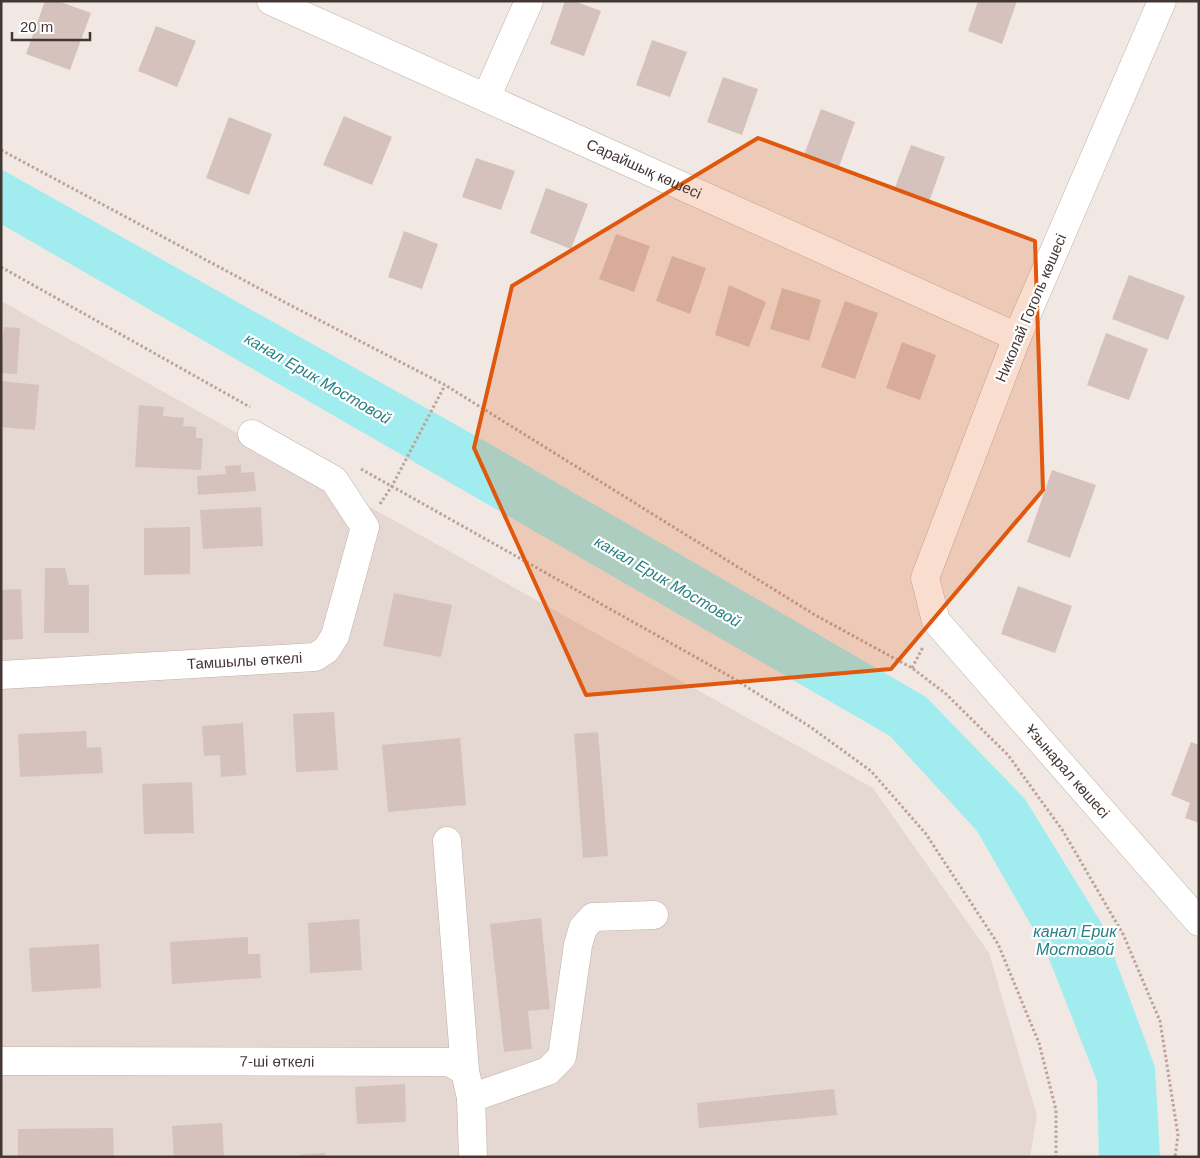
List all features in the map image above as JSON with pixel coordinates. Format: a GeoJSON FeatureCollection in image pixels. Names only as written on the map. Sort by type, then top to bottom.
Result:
{"type":"FeatureCollection","features":[{"type":"Feature","properties":{"kind":"street","name":"Сарайшық көшесі"},"geometry":{"type":"LineString","coordinates":[[271,1],[1017,337]]}},
{"type":"Feature","properties":{"kind":"street"},"geometry":{"type":"LineString","coordinates":[[486,98],[529,1]]}},
{"type":"Feature","properties":{"kind":"street","name":"Николай Гоголь көшесі"},"geometry":{"type":"LineString","coordinates":[[936,621],[925,578],[1017,337],[1162,1]]}},
{"type":"Feature","properties":{"kind":"street","name":"Тамшылы өткелі"},"geometry":{"type":"LineString","coordinates":[[1,675],[315,657],[326,650],[335,636],[364,527],[334,480],[253,421]]}},
{"type":"Feature","properties":{"kind":"street","name":"Ұзынарал көшесі"},"geometry":{"type":"LineString","coordinates":[[936,621],[1199,922]]}},
{"type":"Feature","properties":{"kind":"street"},"geometry":{"type":"LineString","coordinates":[[447,841],[465,1071],[472,1098],[473,1157]]}},
{"type":"Feature","properties":{"kind":"street"},"geometry":{"type":"LineString","coordinates":[[472,1098],[548,1071],[562,1057],[578,945],[583,928],[593,917],[654,914]]}},
{"type":"Feature","properties":{"kind":"street","name":"7-шi өткелi"},"geometry":{"type":"LineString","coordinates":[[1,1062],[449,1062],[465,1071]]}},
{"type":"Feature","properties":{"kind":"path"},"geometry":{"type":"LineString","coordinates":[[1,150],[290,305],[445,385],[815,615],[912,668],[944,693],[1008,755],[1063,831],[1123,934],[1160,1021],[1178,1135],[1175,1157]]}},
{"type":"Feature","properties":{"kind":"path"},"geometry":{"type":"LineString","coordinates":[[1,268],[253,421]]}},
{"type":"Feature","properties":{"kind":"path"},"geometry":{"type":"LineString","coordinates":[[396,478],[445,385]]}},
{"type":"Feature","properties":{"kind":"path"},"geometry":{"type":"LineString","coordinates":[[357,467],[731,677],[809,726],[871,771],[926,834],[998,944],[1039,1043],[1056,1110],[1056,1157]]}},
{"type":"Feature","properties":{"kind":"highlighted area"},"geometry":{"type":"Polygon","coordinates":[[[758,138],[1035,241],[1043,490],[891,669],[586,695],[474,448],[512,286],[758,138]]]}},
{"type":"Feature","properties":{"kind":"shaded area"},"geometry":{"type":"Polygon","coordinates":[[[1,301],[873,788],[989,953],[1037,1116],[1030,1157],[1,1157],[1,301]]]}},
{"type":"Feature","properties":{"kind":"water","name":"канал Ерик Мостовой"},"geometry":{"type":"Polygon","coordinates":[[[1,169],[490,444],[926,697],[1025,799],[1102,924],[1155,1067],[1160,1157],[1099,1157],[1097,1081],[1046,951],[977,831],[890,736],[1,224],[1,169]]]}},
{"type":"Feature","properties":{"kind":"building"},"geometry":{"type":"Polygon","coordinates":[[[45,1],[58,1],[91,13],[70,70],[26,54],[45,1]]]}},
{"type":"Feature","properties":{"kind":"building"},"geometry":{"type":"Polygon","coordinates":[[[565,1],[574,1],[601,11],[584,56],[550,44],[565,1]]]}},
{"type":"Feature","properties":{"kind":"building"},"geometry":{"type":"Polygon","coordinates":[[[978,1],[1017,1],[1002,44],[968,31],[978,1]]]}},
{"type":"Feature","properties":{"kind":"building"},"geometry":{"type":"Polygon","coordinates":[[[156,26],[196,41],[177,87],[138,71],[156,26]]]}},
{"type":"Feature","properties":{"kind":"building"},"geometry":{"type":"Polygon","coordinates":[[[652,40],[687,52],[670,97],[636,85],[652,40]]]}},
{"type":"Feature","properties":{"kind":"building"},"geometry":{"type":"Polygon","coordinates":[[[723,77],[758,89],[742,135],[707,122],[723,77]]]}},
{"type":"Feature","properties":{"kind":"building"},"geometry":{"type":"Polygon","coordinates":[[[821,109],[855,122],[839,167],[804,155],[821,109]]]}},
{"type":"Feature","properties":{"kind":"building"},"geometry":{"type":"Polygon","coordinates":[[[344,116],[392,137],[372,185],[323,165],[344,116]]]}},
{"type":"Feature","properties":{"kind":"building"},"geometry":{"type":"Polygon","coordinates":[[[229,117],[272,134],[249,195],[206,178],[229,117]]]}},
{"type":"Feature","properties":{"kind":"building"},"geometry":{"type":"Polygon","coordinates":[[[911,145],[945,157],[929,202],[894,190],[911,145]]]}},
{"type":"Feature","properties":{"kind":"building"},"geometry":{"type":"Polygon","coordinates":[[[476,158],[515,171],[501,210],[462,197],[476,158]]]}},
{"type":"Feature","properties":{"kind":"building"},"geometry":{"type":"Polygon","coordinates":[[[546,188],[588,204],[571,249],[530,233],[546,188]]]}},
{"type":"Feature","properties":{"kind":"building"},"geometry":{"type":"Polygon","coordinates":[[[404,231],[438,244],[422,289],[388,277],[404,231]]]}},
{"type":"Feature","properties":{"kind":"building"},"geometry":{"type":"Polygon","coordinates":[[[616,234],[650,246],[634,292],[599,279],[616,234]]]}},
{"type":"Feature","properties":{"kind":"building"},"geometry":{"type":"Polygon","coordinates":[[[672,256],[706,268],[690,314],[656,301],[672,256]]]}},
{"type":"Feature","properties":{"kind":"building"},"geometry":{"type":"Polygon","coordinates":[[[1129,275],[1185,296],[1168,340],[1112,319],[1129,275]]]}},
{"type":"Feature","properties":{"kind":"building"},"geometry":{"type":"Polygon","coordinates":[[[729,285],[766,302],[749,347],[715,335],[729,285]]]}},
{"type":"Feature","properties":{"kind":"building"},"geometry":{"type":"Polygon","coordinates":[[[782,288],[821,300],[809,341],[770,329],[782,288]]]}},
{"type":"Feature","properties":{"kind":"building"},"geometry":{"type":"Polygon","coordinates":[[[845,301],[878,313],[855,379],[821,367],[845,301]]]}},
{"type":"Feature","properties":{"kind":"building"},"geometry":{"type":"Polygon","coordinates":[[[4,327],[20,328],[17,374],[1,373],[1,337],[3,337],[4,327]]]}},
{"type":"Feature","properties":{"kind":"building"},"geometry":{"type":"Polygon","coordinates":[[[1106,333],[1148,349],[1129,400],[1087,385],[1106,333]]]}},
{"type":"Feature","properties":{"kind":"building"},"geometry":{"type":"Polygon","coordinates":[[[902,342],[936,355],[920,400],[886,388],[902,342]]]}},
{"type":"Feature","properties":{"kind":"building"},"geometry":{"type":"Polygon","coordinates":[[[1,381],[39,385],[35,430],[1,427],[1,381]]]}},
{"type":"Feature","properties":{"kind":"building"},"geometry":{"type":"Polygon","coordinates":[[[139,405],[164,407],[163,416],[184,418],[183,426],[196,427],[196,438],[203,438],[201,470],[135,467],[139,405]]]}},
{"type":"Feature","properties":{"kind":"building"},"geometry":{"type":"Polygon","coordinates":[[[241,465],[241,473],[254,472],[256,491],[198,495],[197,476],[226,474],[225,466],[241,465]]]}},
{"type":"Feature","properties":{"kind":"building"},"geometry":{"type":"Polygon","coordinates":[[[1052,470],[1096,485],[1070,558],[1027,542],[1052,470]]]}},
{"type":"Feature","properties":{"kind":"building"},"geometry":{"type":"Polygon","coordinates":[[[261,507],[263,546],[203,549],[200,510],[261,507]]]}},
{"type":"Feature","properties":{"kind":"building"},"geometry":{"type":"Polygon","coordinates":[[[190,527],[190,574],[144,575],[144,528],[190,527]]]}},
{"type":"Feature","properties":{"kind":"building"},"geometry":{"type":"Polygon","coordinates":[[[45,568],[65,568],[69,585],[89,585],[89,633],[44,633],[45,568]]]}},
{"type":"Feature","properties":{"kind":"building"},"geometry":{"type":"Polygon","coordinates":[[[1018,586],[1072,606],[1055,653],[1001,634],[1018,586]]]}},
{"type":"Feature","properties":{"kind":"building"},"geometry":{"type":"Polygon","coordinates":[[[21,589],[23,639],[1,640],[1,590],[21,589]]]}},
{"type":"Feature","properties":{"kind":"building"},"geometry":{"type":"Polygon","coordinates":[[[394,593],[452,605],[441,657],[383,646],[394,593]]]}},
{"type":"Feature","properties":{"kind":"building"},"geometry":{"type":"Polygon","coordinates":[[[334,712],[338,770],[296,772],[293,714],[334,712]]]}},
{"type":"Feature","properties":{"kind":"building"},"geometry":{"type":"Polygon","coordinates":[[[243,723],[246,775],[221,777],[220,755],[204,756],[202,726],[243,723]]]}},
{"type":"Feature","properties":{"kind":"building"},"geometry":{"type":"Polygon","coordinates":[[[86,731],[87,748],[101,747],[103,773],[20,777],[18,734],[86,731]]]}},
{"type":"Feature","properties":{"kind":"building"},"geometry":{"type":"Polygon","coordinates":[[[598,732],[608,856],[583,858],[574,734],[598,732]]]}},
{"type":"Feature","properties":{"kind":"building"},"geometry":{"type":"Polygon","coordinates":[[[460,738],[466,805],[388,812],[382,745],[460,738]]]}},
{"type":"Feature","properties":{"kind":"building"},"geometry":{"type":"Polygon","coordinates":[[[1191,742],[1199,745],[1199,823],[1185,818],[1190,803],[1171,795],[1191,742]]]}},
{"type":"Feature","properties":{"kind":"building"},"geometry":{"type":"Polygon","coordinates":[[[192,782],[194,833],[144,834],[142,784],[192,782]]]}},
{"type":"Feature","properties":{"kind":"building"},"geometry":{"type":"Polygon","coordinates":[[[541,918],[550,1009],[528,1011],[532,1049],[504,1052],[490,924],[541,918]]]}},
{"type":"Feature","properties":{"kind":"building"},"geometry":{"type":"Polygon","coordinates":[[[359,919],[362,970],[310,973],[308,923],[359,919]]]}},
{"type":"Feature","properties":{"kind":"building"},"geometry":{"type":"Polygon","coordinates":[[[248,937],[248,954],[260,954],[261,978],[172,984],[170,942],[248,937]]]}},
{"type":"Feature","properties":{"kind":"building"},"geometry":{"type":"Polygon","coordinates":[[[99,944],[101,988],[32,992],[29,948],[99,944]]]}},
{"type":"Feature","properties":{"kind":"building"},"geometry":{"type":"Polygon","coordinates":[[[405,1084],[406,1122],[357,1124],[355,1087],[405,1084]]]}},
{"type":"Feature","properties":{"kind":"building"},"geometry":{"type":"Polygon","coordinates":[[[834,1089],[837,1115],[699,1128],[697,1103],[834,1089]]]}},
{"type":"Feature","properties":{"kind":"building"},"geometry":{"type":"Polygon","coordinates":[[[222,1123],[224,1157],[174,1157],[172,1126],[222,1123]]]}},
{"type":"Feature","properties":{"kind":"building"},"geometry":{"type":"Polygon","coordinates":[[[113,1128],[114,1157],[18,1157],[18,1129],[113,1128]]]}},
{"type":"Feature","properties":{"kind":"building"},"geometry":{"type":"Polygon","coordinates":[[[325,1153],[325,1157],[299,1157],[299,1155],[325,1153]]]}}]}
